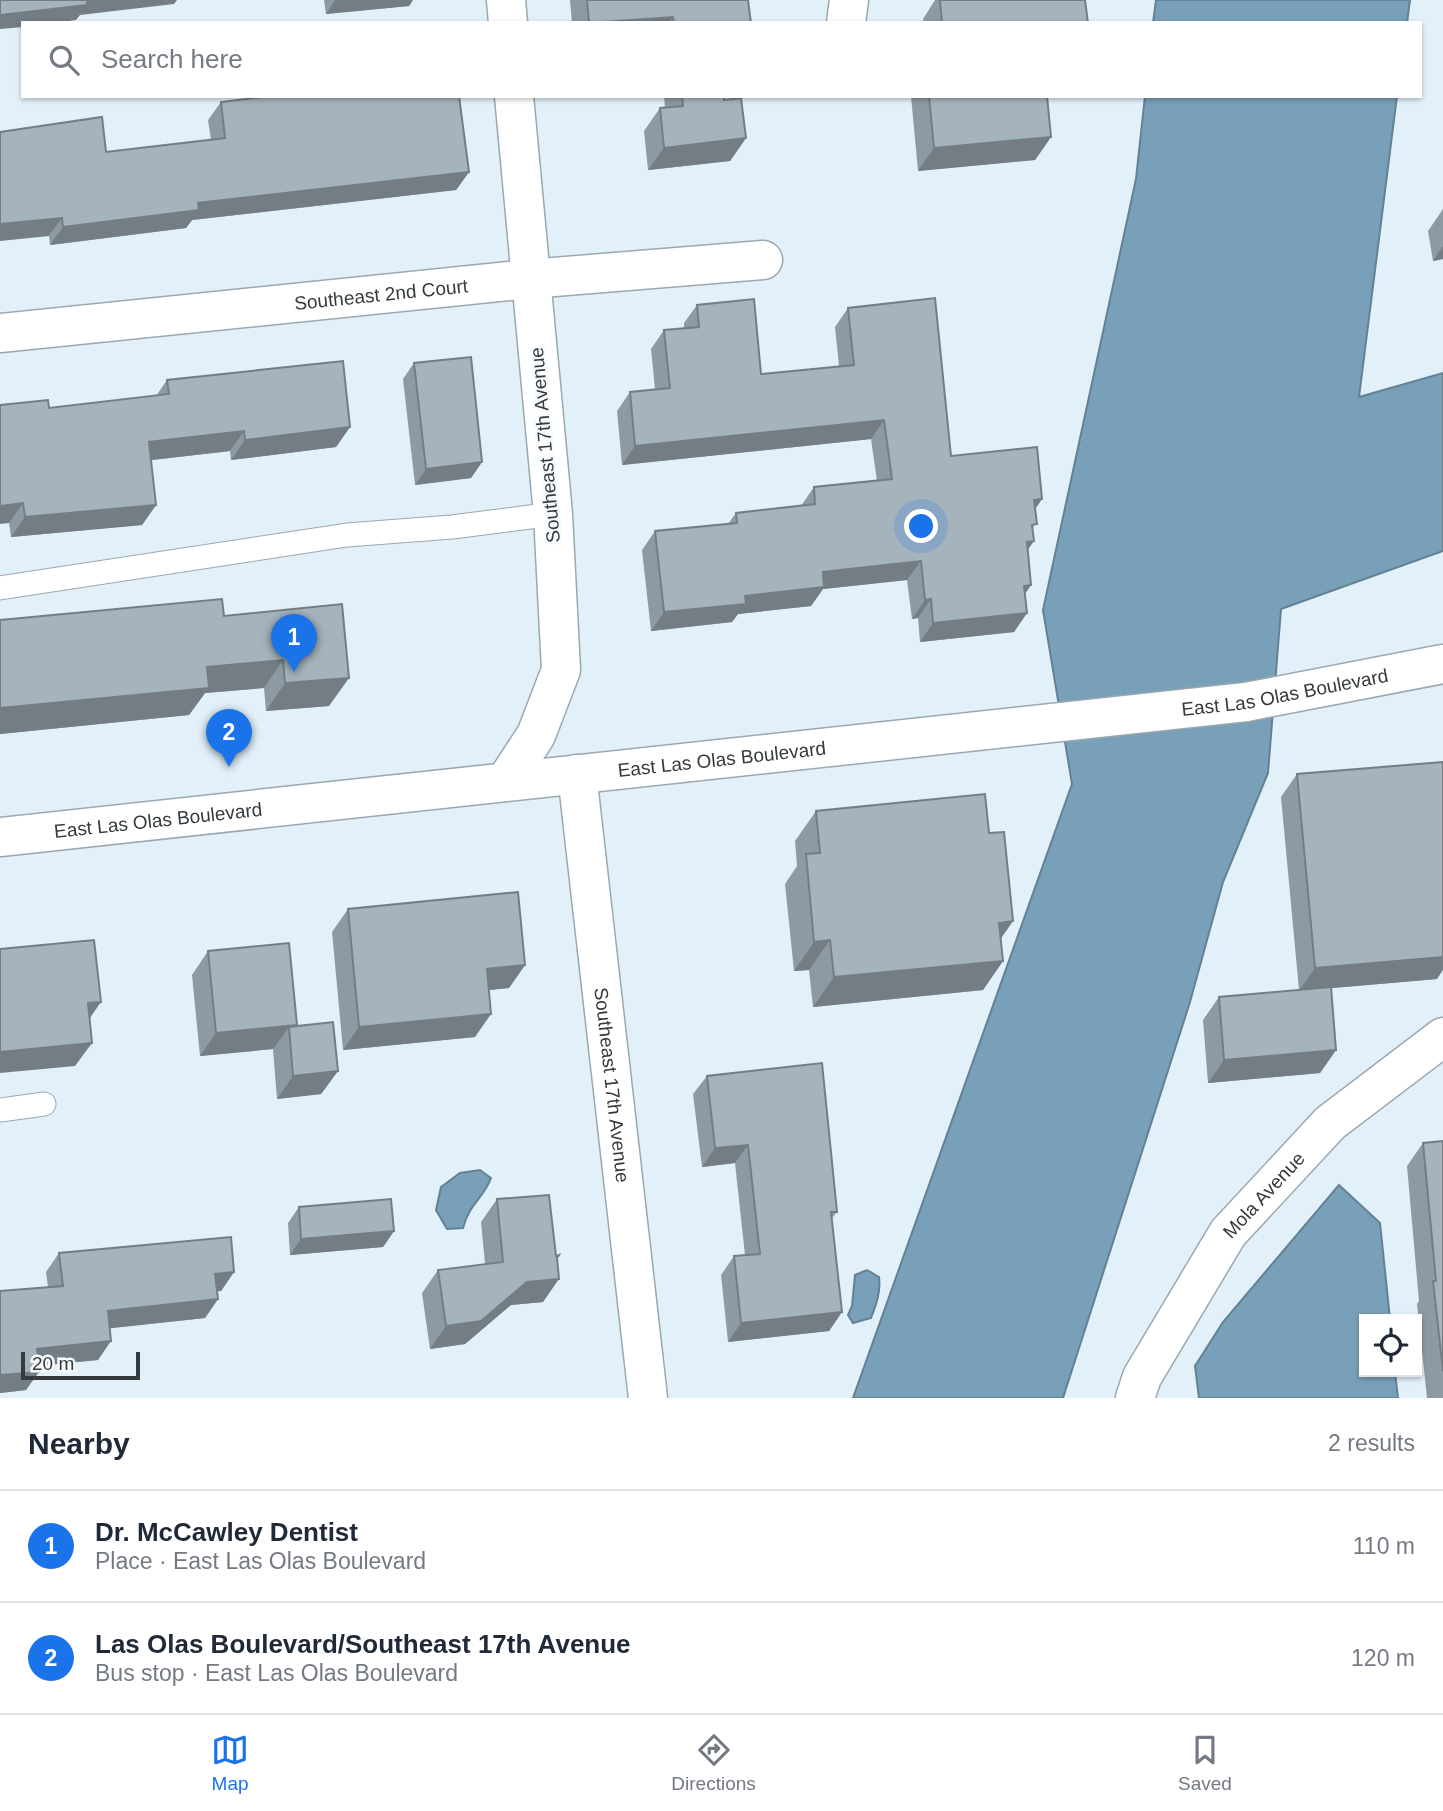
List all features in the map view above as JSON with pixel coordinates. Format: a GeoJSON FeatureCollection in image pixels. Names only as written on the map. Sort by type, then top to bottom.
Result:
{"type":"FeatureCollection","features":[{"type":"Feature","properties":{"kind":"street"},"geometry":{"type":"LineString","coordinates":[[506,0],[508,21]]}},
{"type":"Feature","properties":{"kind":"street"},"geometry":{"type":"LineString","coordinates":[[846,21],[849,0]]}},
{"type":"Feature","properties":{"kind":"street","name":"Southeast 17th Avenue"},"geometry":{"type":"LineString","coordinates":[[506,781],[536,735],[561,670],[553,514],[514,98]]}},
{"type":"Feature","properties":{"kind":"street","name":"Southeast 2nd Court"},"geometry":{"type":"LineString","coordinates":[[0,333],[529,279],[763,260]]}},
{"type":"Feature","properties":{"kind":"street","name":"East Las Olas Boulevard"},"geometry":{"type":"LineString","coordinates":[[0,837],[1246,702],[1443,664]]}},
{"type":"Feature","properties":{"kind":"street","name":"Southeast 17th Avenue"},"geometry":{"type":"LineString","coordinates":[[577,774],[648,1398]]}},
{"type":"Feature","properties":{"kind":"street","name":"Mola Avenue"},"geometry":{"type":"LineString","coordinates":[[1135,1398],[1142,1377],[1228,1233],[1331,1123],[1443,1037]]}},
{"type":"Feature","properties":{"kind":"lane"},"geometry":{"type":"LineString","coordinates":[[0,587],[347,535],[452,527],[553,514]]}},
{"type":"Feature","properties":{"kind":"lane"},"geometry":{"type":"LineString","coordinates":[[0,1110],[44,1104]]}},
{"type":"Feature","properties":{"kind":"water"},"geometry":{"type":"Polygon","coordinates":[[[1156,0],[1410,0],[1407,21],[1153,21],[1156,0]]]}},
{"type":"Feature","properties":{"kind":"water"},"geometry":{"type":"Polygon","coordinates":[[[1145,98],[1397,98],[1359,397],[1443,373],[1443,551],[1281,609],[1268,773],[1223,882],[1190,1002],[1063,1398],[853,1398],[1072,784],[1043,610],[1136,179],[1145,98]]]}},
{"type":"Feature","properties":{"kind":"water"},"geometry":{"type":"Polygon","coordinates":[[[480,1170],[491,1178],[488,1185],[469,1213],[463,1228],[447,1229],[436,1210],[441,1187],[460,1173],[480,1170]]]}},
{"type":"Feature","properties":{"kind":"water"},"geometry":{"type":"Polygon","coordinates":[[[1339,1185],[1380,1223],[1389,1314],[1359,1314],[1359,1377],[1396,1377],[1398,1398],[1199,1398],[1195,1366],[1223,1322],[1339,1185]]]}},
{"type":"Feature","properties":{"kind":"water"},"geometry":{"type":"Polygon","coordinates":[[[867,1270],[879,1277],[878,1298],[871,1318],[853,1323],[848,1315],[852,1306],[855,1275],[867,1270]]]}},
{"type":"Feature","properties":{"kind":"building"},"geometry":{"type":"Polygon","coordinates":[[[0,0],[87,0],[87,5],[0,15],[0,0]]]}},
{"type":"Feature","properties":{"kind":"building"},"geometry":{"type":"Polygon","coordinates":[[[587,0],[748,0],[751,21],[674,21],[673,17],[589,21],[587,0]]]}},
{"type":"Feature","properties":{"kind":"building"},"geometry":{"type":"Polygon","coordinates":[[[940,0],[1085,0],[1088,21],[942,21],[940,0]]]}},
{"type":"Feature","properties":{"kind":"building"},"geometry":{"type":"Polygon","coordinates":[[[254,98],[459,98],[469,172],[198,203],[199,210],[63,227],[62,218],[0,224],[0,132],[102,117],[106,152],[225,138],[221,102],[254,98]]]}},
{"type":"Feature","properties":{"kind":"building"},"geometry":{"type":"Polygon","coordinates":[[[682,98],[741,98],[746,138],[664,148],[660,108],[683,106],[682,98]]]}},
{"type":"Feature","properties":{"kind":"building"},"geometry":{"type":"Polygon","coordinates":[[[929,98],[1047,98],[1051,137],[934,148],[929,98]]]}},
{"type":"Feature","properties":{"kind":"building"},"geometry":{"type":"Polygon","coordinates":[[[935,298],[951,456],[1037,447],[1042,499],[1034,500],[1037,524],[1032,525],[1034,541],[1027,542],[1031,585],[1024,586],[1027,613],[933,623],[931,599],[925,600],[921,561],[823,572],[824,587],[745,596],[746,604],[664,612],[655,531],[737,523],[736,513],[815,504],[814,487],[892,479],[884,420],[635,446],[630,392],[670,388],[664,330],[699,327],[697,305],[754,299],[761,374],[854,365],[848,308],[935,298]]]}},
{"type":"Feature","properties":{"kind":"building"},"geometry":{"type":"Polygon","coordinates":[[[471,357],[482,462],[426,469],[414,363],[471,357]]]}},
{"type":"Feature","properties":{"kind":"building"},"geometry":{"type":"Polygon","coordinates":[[[343,361],[350,427],[245,440],[244,431],[149,442],[156,505],[25,517],[23,503],[0,506],[0,405],[48,400],[49,408],[169,394],[167,380],[343,361]]]}},
{"type":"Feature","properties":{"kind":"building"},"geometry":{"type":"Polygon","coordinates":[[[222,599],[224,616],[342,604],[349,678],[285,683],[283,660],[207,667],[209,688],[0,708],[0,620],[222,599]]]}},
{"type":"Feature","properties":{"kind":"building"},"geometry":{"type":"Polygon","coordinates":[[[1443,762],[1443,957],[1315,968],[1297,774],[1443,762]]]}},
{"type":"Feature","properties":{"kind":"building"},"geometry":{"type":"Polygon","coordinates":[[[985,794],[989,833],[1004,832],[1013,921],[999,923],[1003,961],[834,977],[830,940],[814,942],[806,854],[820,853],[816,811],[985,794]]]}},
{"type":"Feature","properties":{"kind":"building"},"geometry":{"type":"Polygon","coordinates":[[[518,892],[525,965],[487,969],[491,1014],[359,1027],[348,909],[518,892]]]}},
{"type":"Feature","properties":{"kind":"building"},"geometry":{"type":"Polygon","coordinates":[[[94,940],[101,1002],[88,1003],[92,1043],[0,1052],[0,949],[94,940]]]}},
{"type":"Feature","properties":{"kind":"building"},"geometry":{"type":"Polygon","coordinates":[[[289,943],[297,1025],[216,1033],[208,951],[289,943]]]}},
{"type":"Feature","properties":{"kind":"building"},"geometry":{"type":"Polygon","coordinates":[[[1331,987],[1336,1050],[1224,1060],[1219,997],[1331,987]]]}},
{"type":"Feature","properties":{"kind":"building"},"geometry":{"type":"Polygon","coordinates":[[[333,1022],[338,1071],[293,1076],[289,1027],[333,1022]]]}},
{"type":"Feature","properties":{"kind":"building"},"geometry":{"type":"Polygon","coordinates":[[[822,1063],[837,1212],[831,1212],[842,1312],[741,1323],[734,1256],[760,1254],[748,1145],[715,1148],[707,1076],[822,1063]]]}},
{"type":"Feature","properties":{"kind":"building"},"geometry":{"type":"Polygon","coordinates":[[[1443,1141],[1443,1371],[1423,1143],[1443,1141]]]}},
{"type":"Feature","properties":{"kind":"building"},"geometry":{"type":"Polygon","coordinates":[[[549,1195],[556,1256],[559,1255],[559,1279],[527,1282],[481,1321],[446,1326],[438,1270],[503,1262],[497,1199],[549,1195]]]}},
{"type":"Feature","properties":{"kind":"building"},"geometry":{"type":"Polygon","coordinates":[[[391,1199],[394,1231],[301,1239],[299,1207],[391,1199]]]}},
{"type":"Feature","properties":{"kind":"building"},"geometry":{"type":"Polygon","coordinates":[[[231,1237],[234,1272],[215,1274],[218,1299],[108,1311],[111,1341],[37,1349],[39,1372],[0,1375],[0,1291],[63,1286],[59,1253],[231,1237]]]}},
{"type":"Feature","properties":{"kind":"place","name":"Dr. McCawley Dentist"},"geometry":{"type":"Point","coordinates":[294,672]}},
{"type":"Feature","properties":{"kind":"place","name":"Las Olas Boulevard/Southeast 17th Avenue"},"geometry":{"type":"Point","coordinates":[229,767]}}]}
